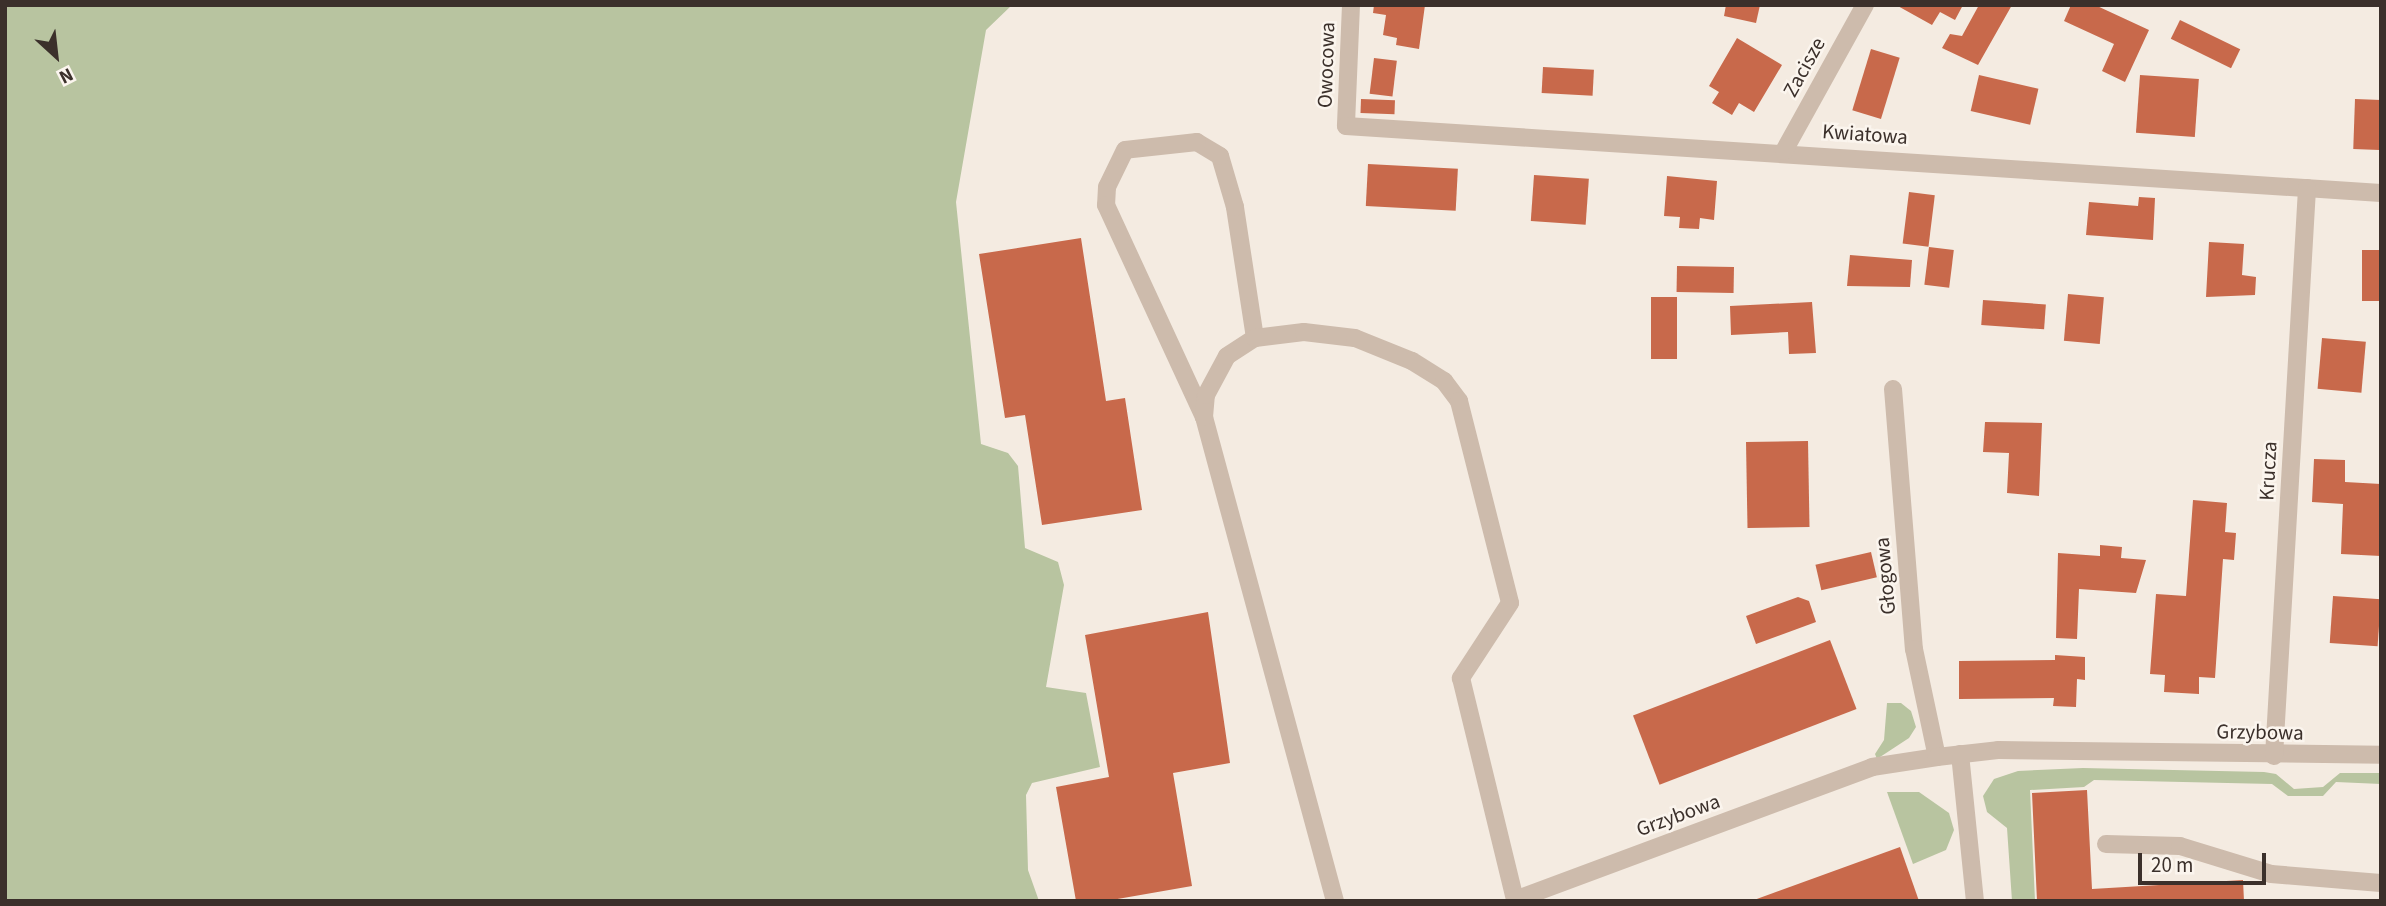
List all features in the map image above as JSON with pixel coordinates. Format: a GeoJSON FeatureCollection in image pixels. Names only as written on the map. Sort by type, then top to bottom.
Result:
{"type":"FeatureCollection","features":[{"type":"Feature","properties":{"kind":"street","name":"Owocowa"},"geometry":{"type":"LineString","coordinates":[[1346,126],[1351,5]]}},
{"type":"Feature","properties":{"kind":"street","name":"Zacisze"},"geometry":{"type":"LineString","coordinates":[[1784,151],[1865,5]]}},
{"type":"Feature","properties":{"kind":"street","name":"Kwiatowa"},"geometry":{"type":"LineString","coordinates":[[1346,126],[1784,151],[2381,193]]}},
{"type":"Feature","properties":{"kind":"street"},"geometry":{"type":"LineString","coordinates":[[1204,417],[1213,376],[1227,356],[1255,338],[1235,207],[1220,156],[1197,142],[1125,150],[1107,187],[1106,205],[1204,417],[1335,901]]}},
{"type":"Feature","properties":{"kind":"street","name":"Krucza"},"geometry":{"type":"LineString","coordinates":[[2274,756],[2307,188]]}},
{"type":"Feature","properties":{"kind":"street","name":"Grzybowa"},"geometry":{"type":"LineString","coordinates":[[1255,338],[1304,332],[1355,338],[1412,361],[1444,381],[1459,401],[1510,603],[1461,678],[1513,900],[1872,766],[1998,750],[2274,756],[2381,755]]}},
{"type":"Feature","properties":{"kind":"street","name":"Głogowa"},"geometry":{"type":"LineString","coordinates":[[1893,389],[1914,649],[1937,757]]}},
{"type":"Feature","properties":{"kind":"street"},"geometry":{"type":"LineString","coordinates":[[1960,754],[1975,901]]}},
{"type":"Feature","properties":{"kind":"street"},"geometry":{"type":"LineString","coordinates":[[2106,844],[2180,846],[2271,874],[2381,883]]}},
{"type":"Feature","properties":{"kind":"green space"},"geometry":{"type":"Polygon","coordinates":[[[5,5],[1012,5],[986,30],[956,202],[981,444],[1008,453],[1018,466],[1025,548],[1058,562],[1064,585],[1046,687],[1086,693],[1100,767],[1032,783],[1026,795],[1028,870],[1039,901],[5,901],[5,5]]]}},
{"type":"Feature","properties":{"kind":"green space"},"geometry":{"type":"Polygon","coordinates":[[[1887,703],[1901,703],[1911,711],[1916,727],[1909,738],[1877,759],[1875,754],[1884,740],[1887,703]]]}},
{"type":"Feature","properties":{"kind":"green space"},"geometry":{"type":"Polygon","coordinates":[[[2083,768],[2264,772],[2276,774],[2294,789],[2323,787],[2340,773],[2381,773],[2381,784],[2336,782],[2323,796],[2288,796],[2272,784],[2094,780],[2084,787],[2030,790],[2035,901],[2012,901],[2007,828],[1987,812],[1983,796],[1994,779],[2018,771],[2083,768]]]}},
{"type":"Feature","properties":{"kind":"green space"},"geometry":{"type":"Polygon","coordinates":[[[1887,792],[1919,792],[1949,813],[1954,830],[1946,850],[1913,864],[1887,792]]]}},
{"type":"Feature","properties":{"kind":"building"},"geometry":{"type":"Polygon","coordinates":[[[1374,5],[1425,5],[1419,49],[1396,45],[1397,38],[1383,35],[1386,15],[1373,13],[1374,5]]]}},
{"type":"Feature","properties":{"kind":"building"},"geometry":{"type":"Polygon","coordinates":[[[1726,5],[1760,5],[1756,23],[1724,16],[1726,5]]]}},
{"type":"Feature","properties":{"kind":"building"},"geometry":{"type":"Polygon","coordinates":[[[1896,5],[1963,5],[1955,20],[1940,12],[1932,25],[1896,5]]]}},
{"type":"Feature","properties":{"kind":"building"},"geometry":{"type":"Polygon","coordinates":[[[1979,5],[2012,5],[1978,65],[1942,48],[1950,34],[1962,36],[1979,5]]]}},
{"type":"Feature","properties":{"kind":"building"},"geometry":{"type":"Polygon","coordinates":[[[2071,5],[2095,5],[2149,30],[2125,82],[2102,71],[2114,44],[2064,21],[2071,5]]]}},
{"type":"Feature","properties":{"kind":"building"},"geometry":{"type":"Polygon","coordinates":[[[2180,20],[2240,49],[2231,68],[2171,39],[2180,20]]]}},
{"type":"Feature","properties":{"kind":"building"},"geometry":{"type":"Polygon","coordinates":[[[1737,38],[1782,65],[1754,112],[1739,103],[1732,115],[1712,103],[1719,92],[1709,86],[1737,38]]]}},
{"type":"Feature","properties":{"kind":"building"},"geometry":{"type":"Polygon","coordinates":[[[1871,49],[1900,58],[1881,119],[1852,110],[1871,49]]]}},
{"type":"Feature","properties":{"kind":"building"},"geometry":{"type":"Polygon","coordinates":[[[1374,58],[1397,61],[1392,97],[1370,94],[1374,58]]]}},
{"type":"Feature","properties":{"kind":"building"},"geometry":{"type":"Polygon","coordinates":[[[1543,67],[1594,70],[1593,96],[1542,93],[1543,67]]]}},
{"type":"Feature","properties":{"kind":"building"},"geometry":{"type":"Polygon","coordinates":[[[1979,75],[2038,89],[2030,125],[1971,111],[1979,75]]]}},
{"type":"Feature","properties":{"kind":"building"},"geometry":{"type":"Polygon","coordinates":[[[2140,75],[2199,79],[2195,137],[2136,133],[2140,75]]]}},
{"type":"Feature","properties":{"kind":"building"},"geometry":{"type":"Polygon","coordinates":[[[1361,99],[1395,100],[1394,114],[1361,113],[1361,99]]]}},
{"type":"Feature","properties":{"kind":"building"},"geometry":{"type":"Polygon","coordinates":[[[2355,99],[2381,100],[2379,150],[2353,149],[2355,99]]]}},
{"type":"Feature","properties":{"kind":"building"},"geometry":{"type":"Polygon","coordinates":[[[1368,164],[1458,169],[1456,211],[1366,206],[1368,164]]]}},
{"type":"Feature","properties":{"kind":"building"},"geometry":{"type":"Polygon","coordinates":[[[1534,175],[1589,179],[1586,225],[1531,221],[1534,175]]]}},
{"type":"Feature","properties":{"kind":"building"},"geometry":{"type":"Polygon","coordinates":[[[1667,176],[1717,181],[1714,220],[1700,218],[1699,229],[1679,228],[1680,217],[1664,216],[1667,176]]]}},
{"type":"Feature","properties":{"kind":"building"},"geometry":{"type":"Polygon","coordinates":[[[1909,192],[1935,195],[1928,247],[1903,244],[1909,192]]]}},
{"type":"Feature","properties":{"kind":"building"},"geometry":{"type":"Polygon","coordinates":[[[2139,197],[2155,198],[2153,240],[2086,235],[2089,202],[2138,206],[2139,197]]]}},
{"type":"Feature","properties":{"kind":"building"},"geometry":{"type":"Polygon","coordinates":[[[1081,238],[1106,401],[1125,398],[1142,510],[1042,525],[1025,415],[1005,418],[979,254],[1081,238]]]}},
{"type":"Feature","properties":{"kind":"building"},"geometry":{"type":"Polygon","coordinates":[[[2209,242],[2244,244],[2242,275],[2256,277],[2255,295],[2206,297],[2209,242]]]}},
{"type":"Feature","properties":{"kind":"building"},"geometry":{"type":"Polygon","coordinates":[[[1929,247],[1954,250],[1949,288],[1924,285],[1929,247]]]}},
{"type":"Feature","properties":{"kind":"building"},"geometry":{"type":"Polygon","coordinates":[[[2362,250],[2381,250],[2381,301],[2362,301],[2362,250]]]}},
{"type":"Feature","properties":{"kind":"building"},"geometry":{"type":"Polygon","coordinates":[[[1850,255],[1912,260],[1910,287],[1847,286],[1850,255]]]}},
{"type":"Feature","properties":{"kind":"building"},"geometry":{"type":"Polygon","coordinates":[[[1677,266],[1734,267],[1734,293],[1677,292],[1677,266]]]}},
{"type":"Feature","properties":{"kind":"building"},"geometry":{"type":"Polygon","coordinates":[[[2068,294],[2104,297],[2100,344],[2064,341],[2068,294]]]}},
{"type":"Feature","properties":{"kind":"building"},"geometry":{"type":"Polygon","coordinates":[[[1651,297],[1677,297],[1677,359],[1651,359],[1651,297]]]}},
{"type":"Feature","properties":{"kind":"building"},"geometry":{"type":"Polygon","coordinates":[[[1983,300],[2046,304],[2044,329],[1981,325],[1983,300]]]}},
{"type":"Feature","properties":{"kind":"building"},"geometry":{"type":"Polygon","coordinates":[[[1812,302],[1816,353],[1789,354],[1788,332],[1731,335],[1730,306],[1812,302]]]}},
{"type":"Feature","properties":{"kind":"building"},"geometry":{"type":"Polygon","coordinates":[[[2322,338],[2366,342],[2361,393],[2318,389],[2322,338]]]}},
{"type":"Feature","properties":{"kind":"building"},"geometry":{"type":"Polygon","coordinates":[[[1985,422],[2042,423],[2039,496],[2007,493],[2009,453],[1983,452],[1985,422]]]}},
{"type":"Feature","properties":{"kind":"building"},"geometry":{"type":"Polygon","coordinates":[[[1808,441],[1810,527],[1748,528],[1746,442],[1808,441]]]}},
{"type":"Feature","properties":{"kind":"building"},"geometry":{"type":"Polygon","coordinates":[[[2314,459],[2345,460],[2345,482],[2381,484],[2381,556],[2341,554],[2343,504],[2312,502],[2314,459]]]}},
{"type":"Feature","properties":{"kind":"building"},"geometry":{"type":"Polygon","coordinates":[[[2193,500],[2227,503],[2225,532],[2236,533],[2234,560],[2223,559],[2215,678],[2199,677],[2199,694],[2164,692],[2165,675],[2150,674],[2156,594],[2186,596],[2193,500]]]}},
{"type":"Feature","properties":{"kind":"building"},"geometry":{"type":"Polygon","coordinates":[[[2100,545],[2122,547],[2121,558],[2146,560],[2136,593],[2079,589],[2077,639],[2056,638],[2058,553],[2100,556],[2100,545]]]}},
{"type":"Feature","properties":{"kind":"building"},"geometry":{"type":"Polygon","coordinates":[[[1871,552],[1877,577],[1821,590],[1815,565],[1871,552]]]}},
{"type":"Feature","properties":{"kind":"building"},"geometry":{"type":"Polygon","coordinates":[[[2333,596],[2381,599],[2378,646],[2330,643],[2333,596]]]}},
{"type":"Feature","properties":{"kind":"building"},"geometry":{"type":"Polygon","coordinates":[[[1798,597],[1809,601],[1816,622],[1756,644],[1746,616],[1798,597]]]}},
{"type":"Feature","properties":{"kind":"building"},"geometry":{"type":"Polygon","coordinates":[[[1208,612],[1230,763],[1173,773],[1192,886],[1106,901],[1076,901],[1056,787],[1109,777],[1085,635],[1208,612]]]}},
{"type":"Feature","properties":{"kind":"building"},"geometry":{"type":"Polygon","coordinates":[[[1830,640],[1857,709],[1660,785],[1633,716],[1830,640]]]}},
{"type":"Feature","properties":{"kind":"building"},"geometry":{"type":"Polygon","coordinates":[[[2055,655],[2085,657],[2085,680],[2077,679],[2076,707],[2053,706],[2054,698],[1959,699],[1959,661],[2055,660],[2055,655]]]}},
{"type":"Feature","properties":{"kind":"building"},"geometry":{"type":"Polygon","coordinates":[[[2087,790],[2092,889],[2243,880],[2244,901],[2037,901],[2032,793],[2087,790]]]}},
{"type":"Feature","properties":{"kind":"building"},"geometry":{"type":"Polygon","coordinates":[[[1900,847],[1919,901],[1754,901],[1754,900],[1900,847]]]}}]}
